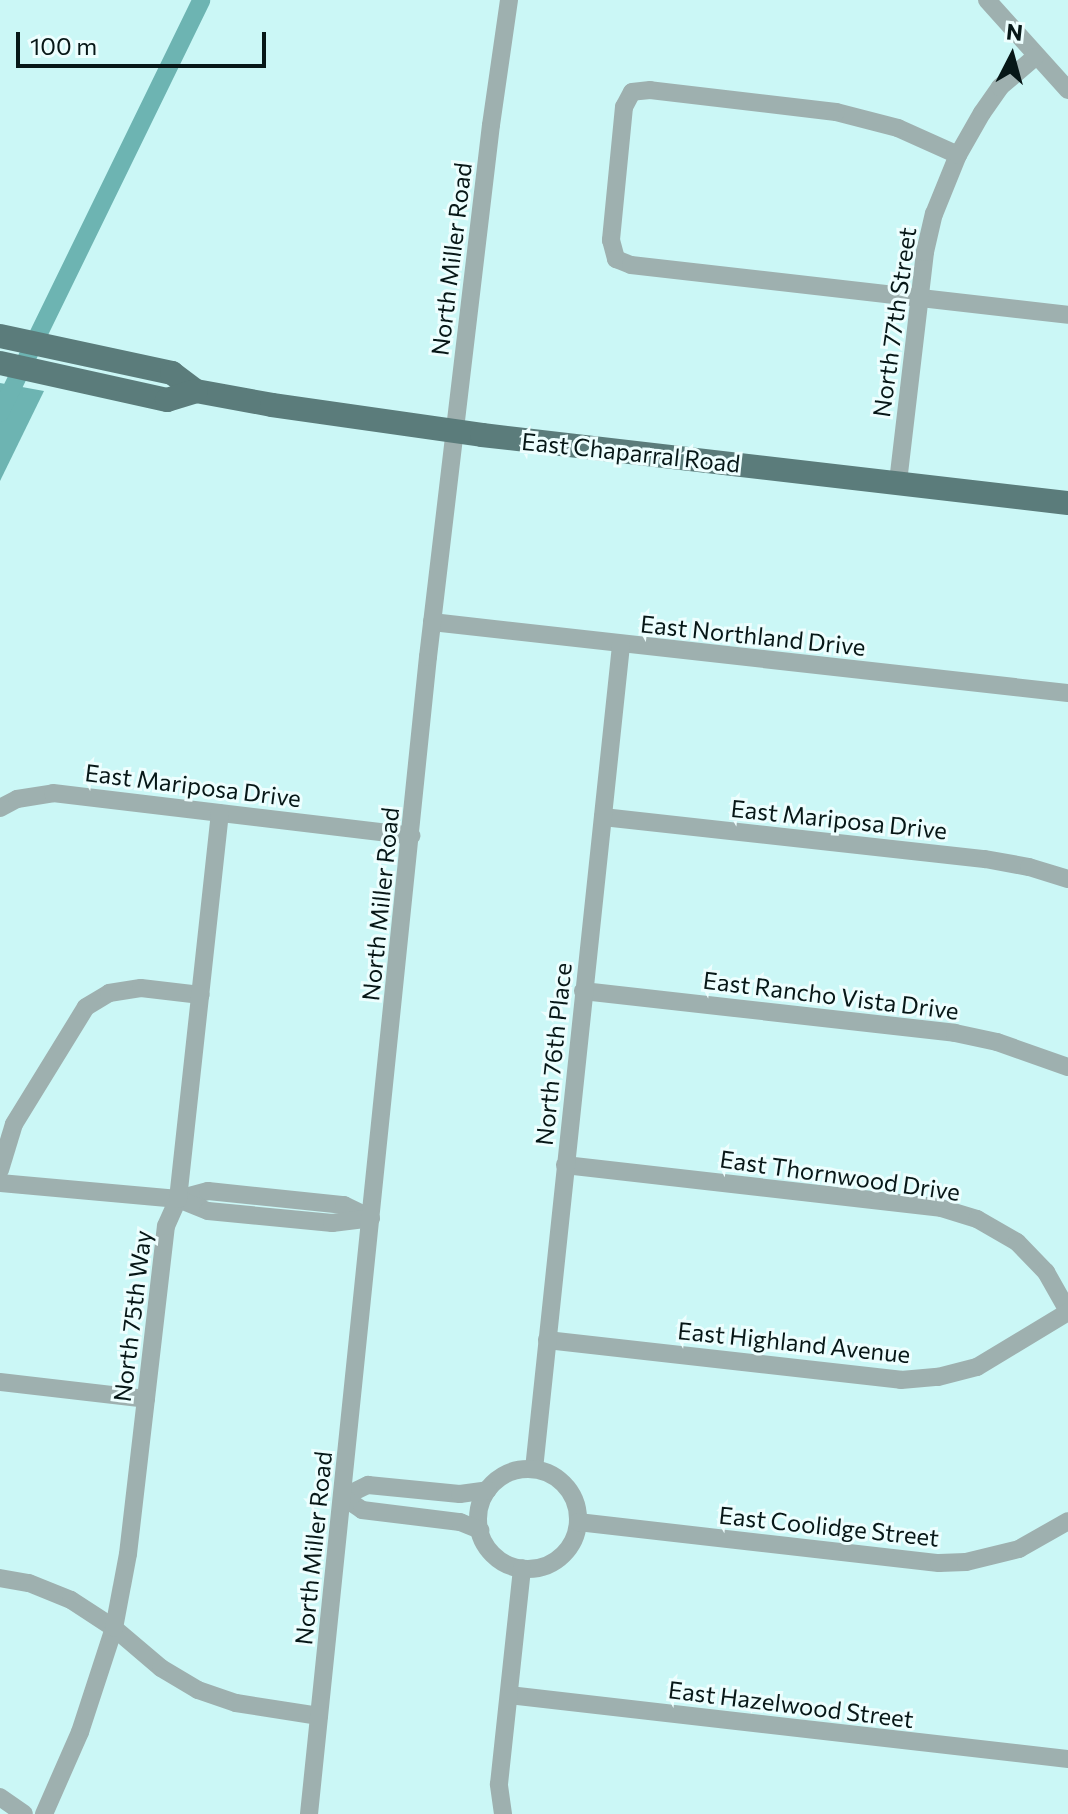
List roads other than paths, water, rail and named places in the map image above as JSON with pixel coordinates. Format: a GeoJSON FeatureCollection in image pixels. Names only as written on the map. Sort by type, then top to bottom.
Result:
{"type":"FeatureCollection","features":[{"type":"Feature","properties":{"kind":"main road","name":"East Chaparral Road"},"geometry":{"type":"LineString","coordinates":[[0,336],[172,373],[196,391]]}},
{"type":"Feature","properties":{"kind":"main road","name":"East Chaparral Road"},"geometry":{"type":"LineString","coordinates":[[0,363],[167,400],[196,391],[456,431],[1068,503]]}},
{"type":"Feature","properties":{"kind":"street","name":"North Miller Road"},"geometry":{"type":"LineString","coordinates":[[309,1814],[432,622],[509,0]]}},
{"type":"Feature","properties":{"kind":"street"},"geometry":{"type":"LineString","coordinates":[[987,0],[1035,57],[1068,90]]}},
{"type":"Feature","properties":{"kind":"street","name":"North 77th Street"},"geometry":{"type":"LineString","coordinates":[[898,482],[919,297],[934,214],[958,155],[1000,87],[1035,57]]}},
{"type":"Feature","properties":{"kind":"street"},"geometry":{"type":"LineString","coordinates":[[958,155],[898,128],[847,114],[650,90],[632,92],[624,107],[613,210],[611,240],[616,259],[631,265],[1068,315]]}},
{"type":"Feature","properties":{"kind":"street","name":"East Northland Drive"},"geometry":{"type":"LineString","coordinates":[[432,622],[1068,693]]}},
{"type":"Feature","properties":{"kind":"street","name":"North 76th Place"},"geometry":{"type":"LineString","coordinates":[[534,1469],[621,645]]}},
{"type":"Feature","properties":{"kind":"street","name":"East Mariposa Drive"},"geometry":{"type":"LineString","coordinates":[[0,808],[17,799],[53,793],[411,836]]}},
{"type":"Feature","properties":{"kind":"street","name":"North 75th Way"},"geometry":{"type":"LineString","coordinates":[[44,1814],[80,1732],[114,1628],[128,1554],[166,1226],[178,1199],[220,813]]}},
{"type":"Feature","properties":{"kind":"street","name":"East Mariposa Drive"},"geometry":{"type":"LineString","coordinates":[[603,817],[985,859],[1029,867],[1068,879]]}},
{"type":"Feature","properties":{"kind":"street"},"geometry":{"type":"LineString","coordinates":[[0,1170],[14,1124],[86,1007],[109,993],[141,988],[201,995]]}},
{"type":"Feature","properties":{"kind":"street","name":"East Rancho Vista Drive"},"geometry":{"type":"LineString","coordinates":[[583,991],[955,1033],[1012,1046],[1068,1067]]}},
{"type":"Feature","properties":{"kind":"street","name":"East Thornwood Drive"},"geometry":{"type":"LineString","coordinates":[[565,1165],[941,1208],[977,1219],[1017,1242],[1046,1272],[1068,1312]]}},
{"type":"Feature","properties":{"kind":"street"},"geometry":{"type":"LineString","coordinates":[[0,1183],[178,1199],[208,1211],[224,1213],[332,1223],[371,1218]]}},
{"type":"Feature","properties":{"kind":"street","name":"East Highland Avenue"},"geometry":{"type":"LineString","coordinates":[[547,1340],[901,1380],[938,1377],[977,1367],[1068,1312]]}},
{"type":"Feature","properties":{"kind":"street"},"geometry":{"type":"LineString","coordinates":[[0,1382],[146,1399]]}},
{"type":"Feature","properties":{"kind":"street"},"geometry":{"type":"LineString","coordinates":[[534,1469],[548,1473],[571,1493],[578,1522],[566,1551],[538,1567],[522,1568],[506,1564],[493,1554],[480,1530],[479,1509],[488,1490],[505,1474],[534,1469]]}},
{"type":"Feature","properties":{"kind":"street"},"geometry":{"type":"LineString","coordinates":[[480,1530],[460,1522],[362,1510],[343,1497],[368,1485],[460,1494],[488,1490]]}},
{"type":"Feature","properties":{"kind":"street","name":"East Coolidge Street"},"geometry":{"type":"LineString","coordinates":[[578,1522],[939,1563],[966,1562],[1019,1549],[1068,1521]]}},
{"type":"Feature","properties":{"kind":"street"},"geometry":{"type":"LineString","coordinates":[[503,1814],[499,1784],[522,1568]]}},
{"type":"Feature","properties":{"kind":"street"},"geometry":{"type":"LineString","coordinates":[[0,1578],[29,1583],[71,1600],[114,1628],[161,1668],[198,1690],[236,1703],[319,1716]]}},
{"type":"Feature","properties":{"kind":"street","name":"East Hazelwood Street"},"geometry":{"type":"LineString","coordinates":[[509,1695],[1068,1759]]}},
{"type":"Feature","properties":{"kind":"street"},"geometry":{"type":"LineString","coordinates":[[0,1797],[24,1814]]}},
{"type":"Feature","properties":{"kind":"water"},"geometry":{"type":"Polygon","coordinates":[[[0,383],[44,391],[0,481],[0,383]]]}},
{"type":"Feature","properties":{"kind":"waterway"},"geometry":{"type":"LineString","coordinates":[[0,413],[201,0]]}}]}
